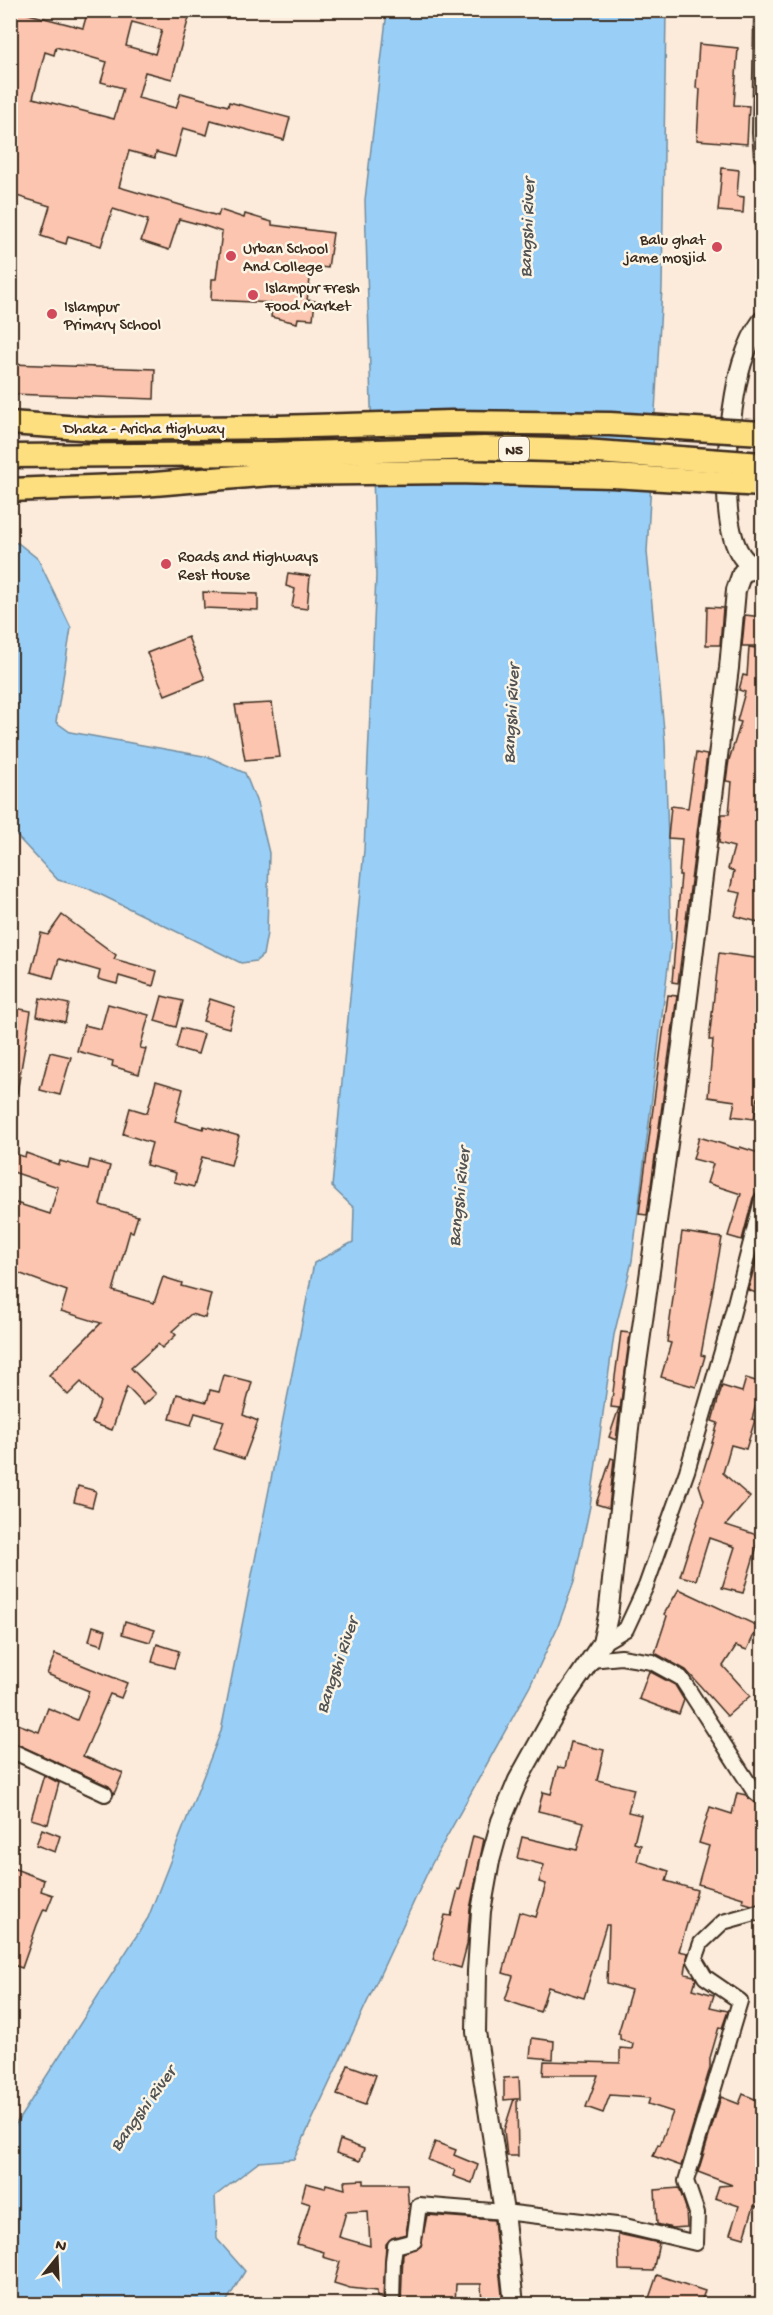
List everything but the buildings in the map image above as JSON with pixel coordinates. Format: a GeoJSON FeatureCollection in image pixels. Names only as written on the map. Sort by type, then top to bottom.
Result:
{"type":"FeatureCollection","features":[{"type":"Feature","properties":{"kind":"highway","name":"Dhaka - Aricha Highway"},"geometry":{"type":"LineString","coordinates":[[10,423],[95,429],[452,422],[576,423],[762,433]]}},
{"type":"Feature","properties":{"kind":"highway","name":"N5"},"geometry":{"type":"LineString","coordinates":[[10,490],[143,484],[268,464],[484,448],[584,451],[762,464]]}},
{"type":"Feature","properties":{"kind":"highway","name":"N5"},"geometry":{"type":"LineString","coordinates":[[10,456],[268,464]]}},
{"type":"Feature","properties":{"kind":"highway"},"geometry":{"type":"LineString","coordinates":[[268,464],[613,476],[762,485]]}},
{"type":"Feature","properties":{"kind":"street"},"geometry":{"type":"LineString","coordinates":[[762,12],[760,133],[762,157]]}},
{"type":"Feature","properties":{"kind":"street"},"geometry":{"type":"LineString","coordinates":[[760,568],[745,560],[736,549],[730,526],[728,477],[729,425],[735,392],[742,363],[762,321]]}},
{"type":"Feature","properties":{"kind":"street"},"geometry":{"type":"LineString","coordinates":[[514,2304],[504,2212],[476,2032],[477,1971],[485,1891],[490,1861],[501,1821],[518,1780],[559,1706],[602,1643],[608,1616],[634,1384],[683,1034],[729,668],[735,598],[742,573],[760,568]]}},
{"type":"Feature","properties":{"kind":"street"},"geometry":{"type":"LineString","coordinates":[[602,1643],[626,1629],[646,1586],[687,1471],[759,1229],[762,1200]]}},
{"type":"Feature","properties":{"kind":"street"},"geometry":{"type":"LineString","coordinates":[[591,1660],[621,1657],[652,1662],[681,1678],[754,1793],[762,1798]]}},
{"type":"Feature","properties":{"kind":"street"},"geometry":{"type":"LineString","coordinates":[[10,1750],[105,1794]]}},
{"type":"Feature","properties":{"kind":"street"},"geometry":{"type":"LineString","coordinates":[[392,2304],[395,2246],[414,2241],[419,2205],[625,2226],[696,2243],[696,2214],[686,2181],[740,2001],[705,1977],[695,1960],[701,1943],[723,1922],[762,1911]]}},
{"type":"Feature","properties":{"kind":"water","name":"Bangshi River"},"geometry":{"type":"Polygon","coordinates":[[[387,11],[666,11],[662,288],[647,552],[665,741],[671,942],[632,1261],[614,1335],[590,1506],[574,1582],[558,1626],[530,1686],[430,1867],[294,2159],[259,2162],[215,2196],[217,2239],[245,2271],[225,2304],[11,2304],[10,2133],[148,1918],[221,1731],[314,1263],[353,1242],[354,1208],[332,1187],[364,850],[376,576],[365,200],[387,11]]]}},
{"type":"Feature","properties":{"kind":"water"},"geometry":{"type":"Polygon","coordinates":[[[10,542],[18,543],[38,559],[71,628],[56,722],[70,732],[209,757],[245,773],[257,803],[269,853],[267,933],[263,955],[256,961],[241,963],[87,888],[58,880],[11,830],[10,542]]]}},
{"type":"Feature","properties":{"kind":"place","name":"Balu ghat jame mosjid"},"geometry":{"type":"Point","coordinates":[717,247]}},
{"type":"Feature","properties":{"kind":"place","name":"Urban School And College"},"geometry":{"type":"Point","coordinates":[231,256]}},
{"type":"Feature","properties":{"kind":"place","name":"Islampur Fresh Food Market"},"geometry":{"type":"Point","coordinates":[253,295]}},
{"type":"Feature","properties":{"kind":"place","name":"Islampur Primary School"},"geometry":{"type":"Point","coordinates":[52,314]}},
{"type":"Feature","properties":{"kind":"place","name":"Roads and Highways Rest House"},"geometry":{"type":"Point","coordinates":[166,564]}}]}
